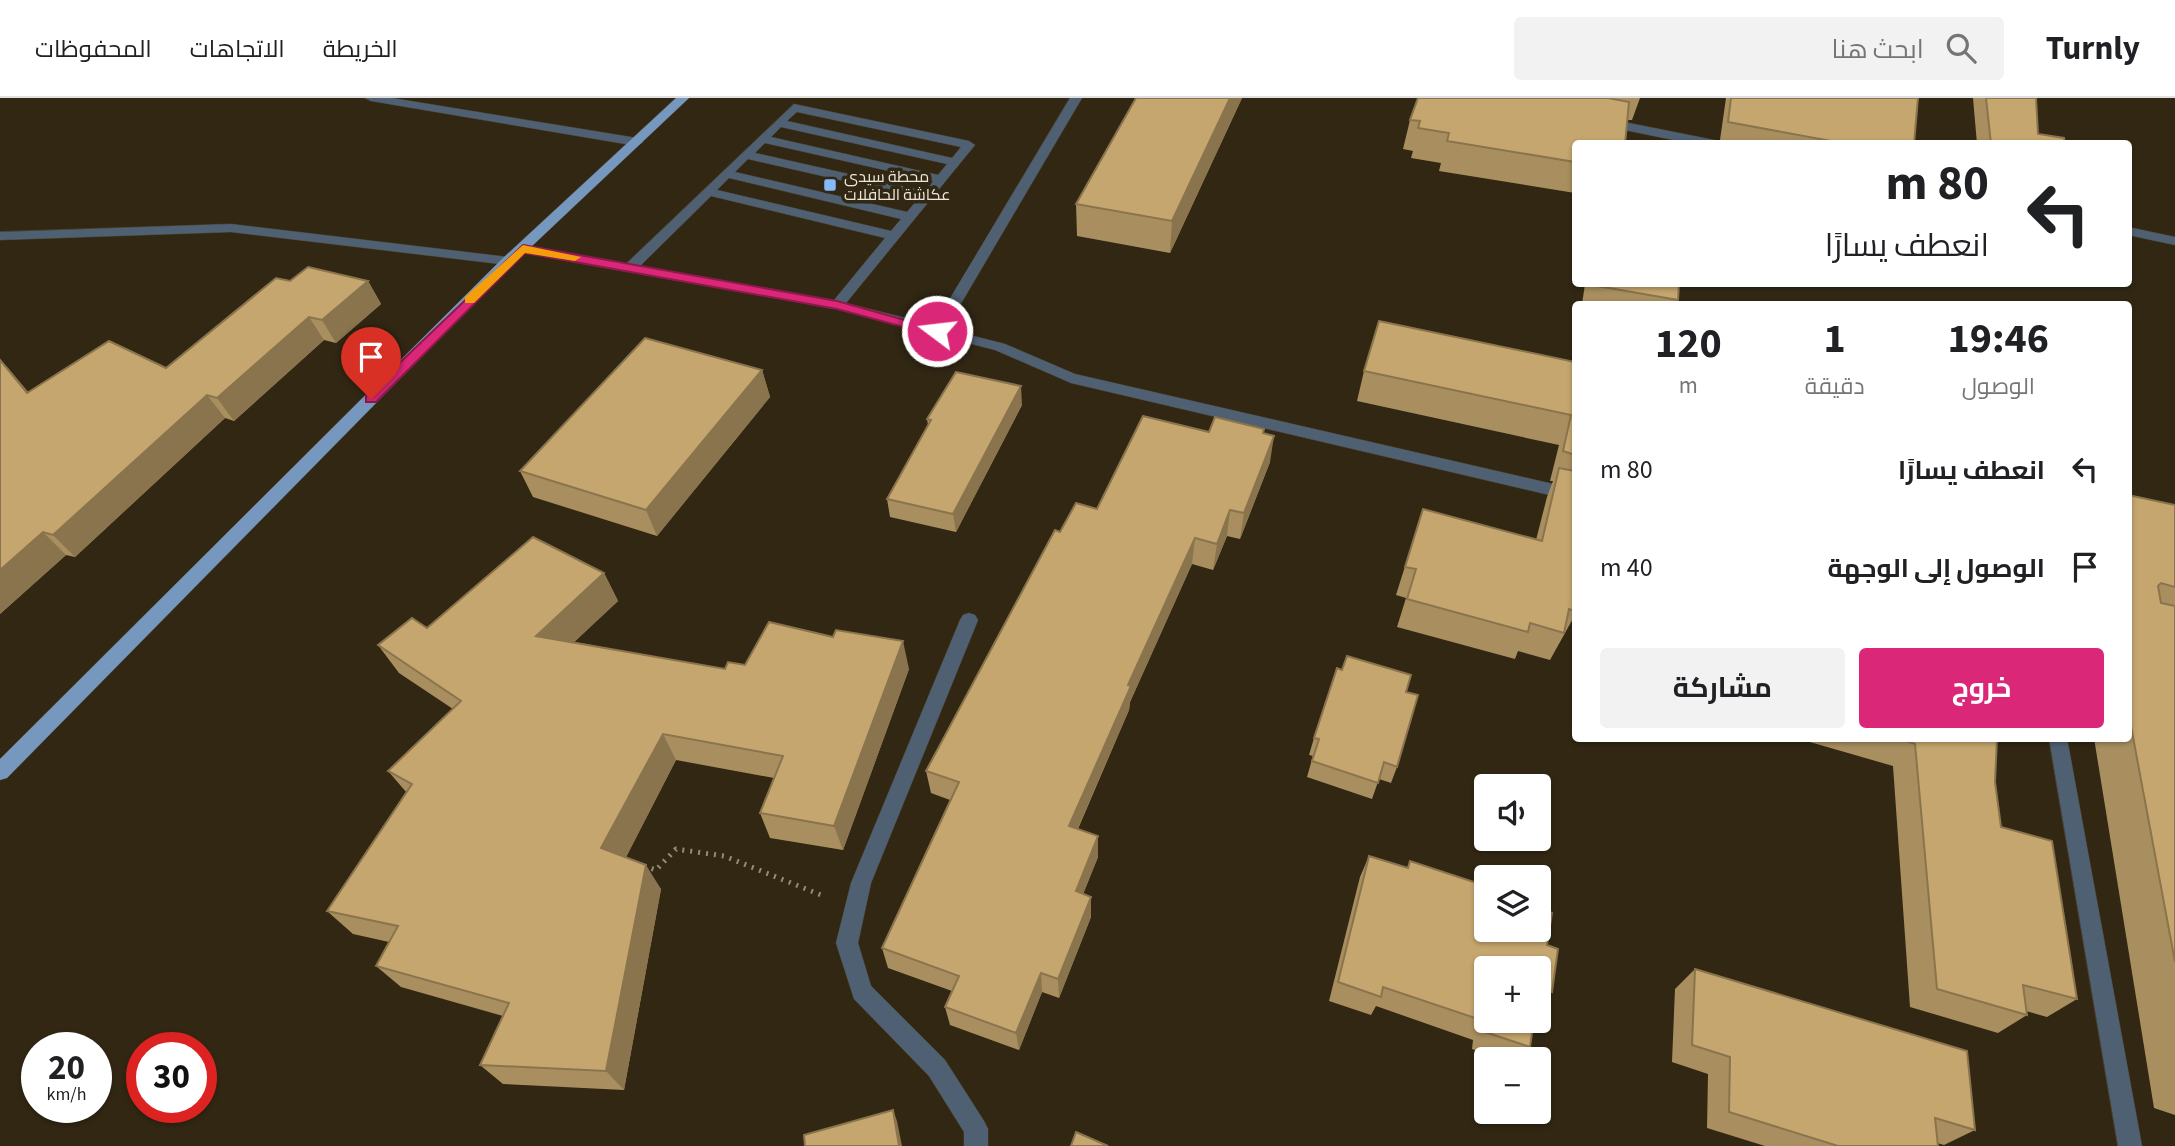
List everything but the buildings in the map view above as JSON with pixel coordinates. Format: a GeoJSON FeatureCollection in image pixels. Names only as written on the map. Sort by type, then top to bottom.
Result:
{"type":"FeatureCollection","features":[{"type":"Feature","properties":{"kind":"main road"},"geometry":{"type":"LineString","coordinates":[[0,772],[508,261],[683,98]]}},
{"type":"Feature","properties":{"kind":"street"},"geometry":{"type":"LineString","coordinates":[[371,98],[637,142]]}},
{"type":"Feature","properties":{"kind":"street"},"geometry":{"type":"LineString","coordinates":[[937,331],[1076,98]]}},
{"type":"Feature","properties":{"kind":"street"},"geometry":{"type":"LineString","coordinates":[[632,267],[794,108],[969,145],[837,305]]}},
{"type":"Feature","properties":{"kind":"street"},"geometry":{"type":"LineString","coordinates":[[1596,120],[1694,140]]}},
{"type":"Feature","properties":{"kind":"street"},"geometry":{"type":"LineString","coordinates":[[779,123],[955,162]]}},
{"type":"Feature","properties":{"kind":"street"},"geometry":{"type":"LineString","coordinates":[[762,139],[941,179]]}},
{"type":"Feature","properties":{"kind":"street"},"geometry":{"type":"LineString","coordinates":[[746,155],[927,196]]}},
{"type":"Feature","properties":{"kind":"street"},"geometry":{"type":"LineString","coordinates":[[727,174],[910,216]]}},
{"type":"Feature","properties":{"kind":"street"},"geometry":{"type":"LineString","coordinates":[[708,192],[894,236]]}},
{"type":"Feature","properties":{"kind":"street"},"geometry":{"type":"LineString","coordinates":[[0,236],[231,228],[508,261]]}},
{"type":"Feature","properties":{"kind":"street"},"geometry":{"type":"LineString","coordinates":[[2132,232],[2175,241]]}},
{"type":"Feature","properties":{"kind":"street"},"geometry":{"type":"LineString","coordinates":[[523,249],[837,305],[1000,346],[1071,378],[1572,494]]}},
{"type":"Feature","properties":{"kind":"street"},"geometry":{"type":"LineString","coordinates":[[969,620],[861,883],[847,943],[862,992],[937,1068],[976,1129],[976,1146]]}},
{"type":"Feature","properties":{"kind":"street"},"geometry":{"type":"LineString","coordinates":[[2059,742],[2135,1144]]}},
{"type":"Feature","properties":{"kind":"path"},"geometry":{"type":"LineString","coordinates":[[643,865],[656,870],[677,849],[724,856],[855,909]]}},
{"type":"Feature","properties":{"kind":"slow traffic"},"geometry":{"type":"LineString","coordinates":[[469,300],[523,249],[575,257]]}},
{"type":"Feature","properties":{"kind":"place","name":"محطة سيدي عكاشة الحافلات"},"geometry":{"type":"Point","coordinates":[830,185]}},
{"type":"Feature","properties":{"kind":"route"},"geometry":{"type":"LineString","coordinates":[[371,399],[523,249],[837,305],[937,331]]}}]}
